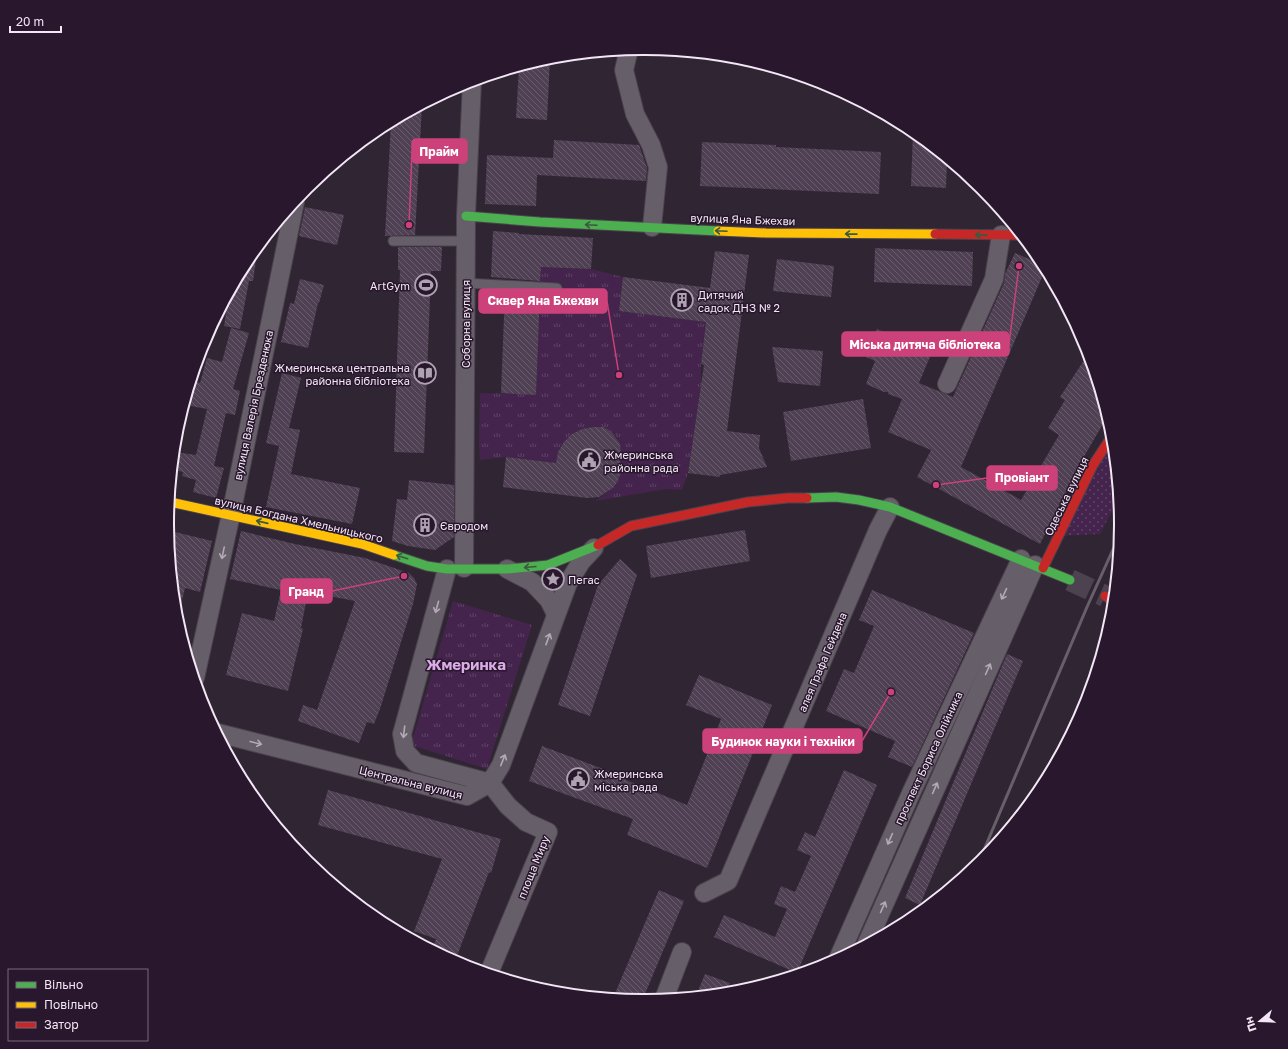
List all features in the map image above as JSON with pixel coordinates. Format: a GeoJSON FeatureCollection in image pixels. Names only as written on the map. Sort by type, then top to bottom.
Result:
{"type":"FeatureCollection","features":[{"type":"Feature","properties":{"kind":"street"},"geometry":{"type":"LineString","coordinates":[[628,56],[624,70],[635,114],[651,145],[658,167],[652,227]]}},
{"type":"Feature","properties":{"kind":"street","name":"Соборна вулиця"},"geometry":{"type":"LineString","coordinates":[[472,88],[466,216],[466,283],[456,568],[402,734],[405,751],[416,763],[490,783]]}},
{"type":"Feature","properties":{"kind":"street","name":"вулиця Валерія Брезденюка"},"geometry":{"type":"LineString","coordinates":[[197,669],[231,514],[293,213]]}},
{"type":"Feature","properties":{"kind":"street","name":"вулиця Яна Бжехви"},"geometry":{"type":"LineString","coordinates":[[466,216],[540,222],[766,233],[1013,235]]}},
{"type":"Feature","properties":{"kind":"street"},"geometry":{"type":"LineString","coordinates":[[947,384],[994,279],[1001,235]]}},
{"type":"Feature","properties":{"kind":"street","name":"Одеська вулиця"},"geometry":{"type":"LineString","coordinates":[[1033,564],[1106,445]]}},
{"type":"Feature","properties":{"kind":"street","name":"вулиця Богдана Хмельницького"},"geometry":{"type":"LineString","coordinates":[[175,503],[231,514],[362,544],[427,566],[507,569],[548,565],[594,548],[607,539],[632,526],[748,502],[788,498],[836,497],[859,500],[890,507],[1070,580]]}},
{"type":"Feature","properties":{"kind":"street","name":"алея Графа Гейдена"},"geometry":{"type":"LineString","coordinates":[[704,893],[728,881],[878,530],[890,507]]}},
{"type":"Feature","properties":{"kind":"street","name":"Центральна вулиця"},"geometry":{"type":"LineString","coordinates":[[224,735],[467,796],[490,783],[501,765],[568,583],[581,562],[594,548]]}},
{"type":"Feature","properties":{"kind":"street","name":"проспект Бориса Олійника"},"geometry":{"type":"LineString","coordinates":[[870,936],[1033,564]]}},
{"type":"Feature","properties":{"kind":"street","name":"проспект Бориса Олійника"},"geometry":{"type":"LineString","coordinates":[[842,950],[912,791],[1033,564]]}},
{"type":"Feature","properties":{"kind":"street"},"geometry":{"type":"LineString","coordinates":[[507,569],[532,582],[549,600],[556,614]]}},
{"type":"Feature","properties":{"kind":"street","name":"площа Миру"},"geometry":{"type":"LineString","coordinates":[[490,783],[508,806],[526,822],[548,832],[491,968]]}},
{"type":"Feature","properties":{"kind":"street"},"geometry":{"type":"LineString","coordinates":[[666,993],[682,952]]}},
{"type":"Feature","properties":{"kind":"lane"},"geometry":{"type":"LineString","coordinates":[[394,240],[466,241]]}},
{"type":"Feature","properties":{"kind":"lane"},"geometry":{"type":"LineString","coordinates":[[466,283],[557,288]]}},
{"type":"Feature","properties":{"kind":"green space"},"geometry":{"type":"Polygon","coordinates":[[[540,267],[591,269],[623,277],[619,311],[706,322],[701,364],[701,386],[688,473],[682,490],[666,489],[595,501],[614,486],[621,467],[621,452],[617,438],[613,433],[602,428],[586,428],[572,434],[563,446],[556,463],[506,457],[480,460],[480,393],[536,394],[540,267]]]}},
{"type":"Feature","properties":{"kind":"green space"},"geometry":{"type":"Polygon","coordinates":[[[1106,447],[1113,509],[1100,534],[1059,536],[1106,447]]]}},
{"type":"Feature","properties":{"kind":"green space"},"geometry":{"type":"Polygon","coordinates":[[[453,601],[532,625],[487,769],[411,745],[453,601]]]}},
{"type":"Feature","properties":{"kind":"building"},"geometry":{"type":"Polygon","coordinates":[[[550,65],[547,120],[516,118],[519,72],[550,65]]]}},
{"type":"Feature","properties":{"kind":"building"},"geometry":{"type":"Polygon","coordinates":[[[422,111],[415,235],[385,236],[391,129],[422,111]]]}},
{"type":"Feature","properties":{"kind":"building"},"geometry":{"type":"Polygon","coordinates":[[[554,140],[639,145],[647,168],[646,181],[537,175],[536,206],[485,204],[487,155],[553,158],[554,140]]]}},
{"type":"Feature","properties":{"kind":"building"},"geometry":{"type":"Polygon","coordinates":[[[913,140],[947,166],[946,188],[911,186],[913,140]]]}},
{"type":"Feature","properties":{"kind":"building"},"geometry":{"type":"Polygon","coordinates":[[[702,142],[881,152],[879,194],[700,186],[702,142]]]}},
{"type":"Feature","properties":{"kind":"building"},"geometry":{"type":"Polygon","coordinates":[[[305,207],[344,215],[337,245],[299,236],[305,207]]]}},
{"type":"Feature","properties":{"kind":"building"},"geometry":{"type":"Polygon","coordinates":[[[493,231],[593,238],[591,269],[541,267],[540,281],[491,277],[493,231]]]}},
{"type":"Feature","properties":{"kind":"building"},"geometry":{"type":"Polygon","coordinates":[[[398,247],[442,247],[441,271],[431,271],[424,453],[394,452],[400,270],[398,270],[398,247]]]}},
{"type":"Feature","properties":{"kind":"building"},"geometry":{"type":"Polygon","coordinates":[[[875,248],[973,252],[972,286],[874,282],[875,248]]]}},
{"type":"Feature","properties":{"kind":"building"},"geometry":{"type":"Polygon","coordinates":[[[715,251],[749,255],[727,431],[760,435],[759,448],[767,467],[720,475],[720,477],[688,473],[704,365],[701,364],[706,322],[619,311],[623,277],[710,288],[715,251]]]}},
{"type":"Feature","properties":{"kind":"building"},"geometry":{"type":"Polygon","coordinates":[[[1015,253],[1031,260],[1042,277],[961,467],[1021,500],[1059,435],[1048,428],[1065,400],[1060,397],[1084,360],[1098,403],[1102,425],[1082,460],[1040,544],[917,477],[931,450],[888,432],[902,399],[866,384],[875,361],[866,357],[877,329],[932,352],[919,383],[953,397],[1004,283],[1005,274],[1015,253]]]}},
{"type":"Feature","properties":{"kind":"building"},"geometry":{"type":"Polygon","coordinates":[[[777,259],[834,266],[831,297],[773,291],[777,259]]]}},
{"type":"Feature","properties":{"kind":"building"},"geometry":{"type":"Polygon","coordinates":[[[256,261],[253,281],[249,281],[240,329],[224,326],[227,310],[237,290],[256,261]]]}},
{"type":"Feature","properties":{"kind":"building"},"geometry":{"type":"Polygon","coordinates":[[[300,279],[324,285],[318,303],[308,348],[281,342],[290,303],[294,304],[300,279]]]}},
{"type":"Feature","properties":{"kind":"building"},"geometry":{"type":"Polygon","coordinates":[[[505,291],[540,293],[536,395],[501,393],[505,291]]]}},
{"type":"Feature","properties":{"kind":"building"},"geometry":{"type":"Polygon","coordinates":[[[231,328],[249,333],[233,389],[240,391],[235,415],[226,413],[214,466],[224,468],[216,498],[193,492],[196,480],[182,476],[183,472],[178,471],[181,453],[196,455],[207,409],[189,406],[196,382],[200,383],[207,358],[222,362],[231,328]]]}},
{"type":"Feature","properties":{"kind":"building"},"geometry":{"type":"Polygon","coordinates":[[[772,347],[823,351],[820,386],[778,382],[772,347]]]}},
{"type":"Feature","properties":{"kind":"building"},"geometry":{"type":"Polygon","coordinates":[[[282,373],[301,378],[289,428],[300,430],[291,474],[360,488],[352,524],[266,507],[279,446],[266,443],[282,373]]]}},
{"type":"Feature","properties":{"kind":"building"},"geometry":{"type":"Polygon","coordinates":[[[863,399],[871,448],[791,461],[783,412],[863,399]]]}},
{"type":"Feature","properties":{"kind":"building","name":"Жмеринська районна рада"},"geometry":{"type":"Polygon","coordinates":[[[603,427],[611,431],[620,444],[620,471],[618,481],[613,488],[599,497],[587,498],[503,487],[506,457],[556,463],[558,452],[564,442],[572,434],[582,429],[603,427]]]}},
{"type":"Feature","properties":{"kind":"building","name":"Євродом"},"geometry":{"type":"Polygon","coordinates":[[[409,480],[454,485],[454,537],[435,550],[408,546],[392,541],[397,499],[407,500],[409,480]]]}},
{"type":"Feature","properties":{"kind":"building"},"geometry":{"type":"Polygon","coordinates":[[[745,530],[750,561],[651,578],[646,546],[745,530]]]}},
{"type":"Feature","properties":{"kind":"building"},"geometry":{"type":"Polygon","coordinates":[[[241,531],[295,544],[365,558],[409,573],[414,578],[417,584],[413,604],[380,709],[374,724],[367,722],[359,743],[298,721],[303,705],[317,710],[355,601],[308,592],[301,628],[303,629],[288,691],[226,675],[242,613],[274,621],[281,590],[230,579],[241,531]]]}},
{"type":"Feature","properties":{"kind":"building"},"geometry":{"type":"Polygon","coordinates":[[[175,532],[212,541],[200,592],[185,588],[182,602],[179,586],[175,532]]]}},
{"type":"Feature","properties":{"kind":"building"},"geometry":{"type":"Polygon","coordinates":[[[620,559],[637,575],[590,716],[558,705],[598,585],[620,559]]]}},
{"type":"Feature","properties":{"kind":"building"},"geometry":{"type":"Polygon","coordinates":[[[872,590],[974,633],[912,767],[888,757],[895,741],[826,711],[844,669],[854,673],[874,626],[859,620],[872,590]]]}},
{"type":"Feature","properties":{"kind":"building"},"geometry":{"type":"Polygon","coordinates":[[[1007,654],[1023,661],[920,904],[905,898],[1007,654]]]}},
{"type":"Feature","properties":{"kind":"building"},"geometry":{"type":"Polygon","coordinates":[[[699,675],[772,705],[707,868],[627,835],[633,819],[529,781],[542,746],[627,778],[626,780],[687,805],[721,719],[686,705],[699,675]]]}},
{"type":"Feature","properties":{"kind":"building"},"geometry":{"type":"Polygon","coordinates":[[[844,770],[877,785],[799,967],[791,970],[714,937],[724,915],[775,937],[787,909],[774,904],[781,886],[795,892],[811,856],[797,850],[805,832],[815,837],[844,770]]]}},
{"type":"Feature","properties":{"kind":"building"},"geometry":{"type":"Polygon","coordinates":[[[328,790],[501,839],[491,873],[489,872],[457,955],[434,945],[436,939],[414,931],[442,859],[318,825],[328,790]]]}},
{"type":"Feature","properties":{"kind":"building"},"geometry":{"type":"Polygon","coordinates":[[[659,890],[684,901],[645,994],[615,993],[659,890]]]}},
{"type":"Feature","properties":{"kind":"building"},"geometry":{"type":"Polygon","coordinates":[[[705,974],[730,983],[728,986],[698,991],[705,974]]]}},
{"type":"Feature","properties":{"kind":"tunnel"},"geometry":{"type":"LineString","coordinates":[[1070,580],[1105,596]]}},
{"type":"Feature","properties":{"kind":"railway"},"geometry":{"type":"LineString","coordinates":[[986,846],[1112,551]]}},
{"type":"Feature","properties":{"kind":"traffic: fast"},"geometry":{"type":"LineString","coordinates":[[466,216],[540,222],[718,231]]}},
{"type":"Feature","properties":{"kind":"traffic: fast"},"geometry":{"type":"LineString","coordinates":[[807,498],[836,497],[859,500],[890,507],[1070,580]]}},
{"type":"Feature","properties":{"kind":"traffic: fast"},"geometry":{"type":"LineString","coordinates":[[394,555],[427,566],[447,569],[507,569],[548,565],[598,545]]}},
{"type":"Feature","properties":{"kind":"traffic: slow"},"geometry":{"type":"LineString","coordinates":[[718,231],[766,233],[935,234]]}},
{"type":"Feature","properties":{"kind":"traffic: slow"},"geometry":{"type":"LineString","coordinates":[[175,503],[362,544],[394,555]]}},
{"type":"Feature","properties":{"kind":"traffic: jam"},"geometry":{"type":"LineString","coordinates":[[935,234],[1013,235]]}},
{"type":"Feature","properties":{"kind":"traffic: jam"},"geometry":{"type":"LineString","coordinates":[[1043,568],[1093,465],[1106,445]]}},
{"type":"Feature","properties":{"kind":"traffic: jam"},"geometry":{"type":"LineString","coordinates":[[598,545],[631,526],[748,502],[788,498],[807,498]]}},
{"type":"Feature","properties":{"kind":"place","name":"Прайм"},"geometry":{"type":"Point","coordinates":[409,225]}},
{"type":"Feature","properties":{"kind":"place","name":"Міська дитяча бібліотека"},"geometry":{"type":"Point","coordinates":[1019,266]}},
{"type":"Feature","properties":{"kind":"place","name":"ArtGym"},"geometry":{"type":"Point","coordinates":[426,285]}},
{"type":"Feature","properties":{"kind":"place","name":"Дитячий садок ДНЗ № 2"},"geometry":{"type":"Point","coordinates":[682,300]}},
{"type":"Feature","properties":{"kind":"place","name":"Жмеринська центральна районна бібліотека"},"geometry":{"type":"Point","coordinates":[425,373]}},
{"type":"Feature","properties":{"kind":"place","name":"Сквер Яна Бжехви"},"geometry":{"type":"Point","coordinates":[619,375]}},
{"type":"Feature","properties":{"kind":"place","name":"Жмеринська районна рада"},"geometry":{"type":"Point","coordinates":[589,460]}},
{"type":"Feature","properties":{"kind":"place","name":"Провіант"},"geometry":{"type":"Point","coordinates":[936,485]}},
{"type":"Feature","properties":{"kind":"place","name":"Євродом"},"geometry":{"type":"Point","coordinates":[425,525]}},
{"type":"Feature","properties":{"kind":"place","name":"Гранд"},"geometry":{"type":"Point","coordinates":[404,576]}},
{"type":"Feature","properties":{"kind":"place","name":"Пегас"},"geometry":{"type":"Point","coordinates":[553,579]}},
{"type":"Feature","properties":{"kind":"place","name":"Будинок науки і техніки"},"geometry":{"type":"Point","coordinates":[891,692]}},
{"type":"Feature","properties":{"kind":"place","name":"Жмеринська міська рада"},"geometry":{"type":"Point","coordinates":[578,779]}},
{"type":"Feature","properties":{"kind":"district","name":"Жмеринка"},"geometry":{"type":"Point","coordinates":[466,664]}}]}
